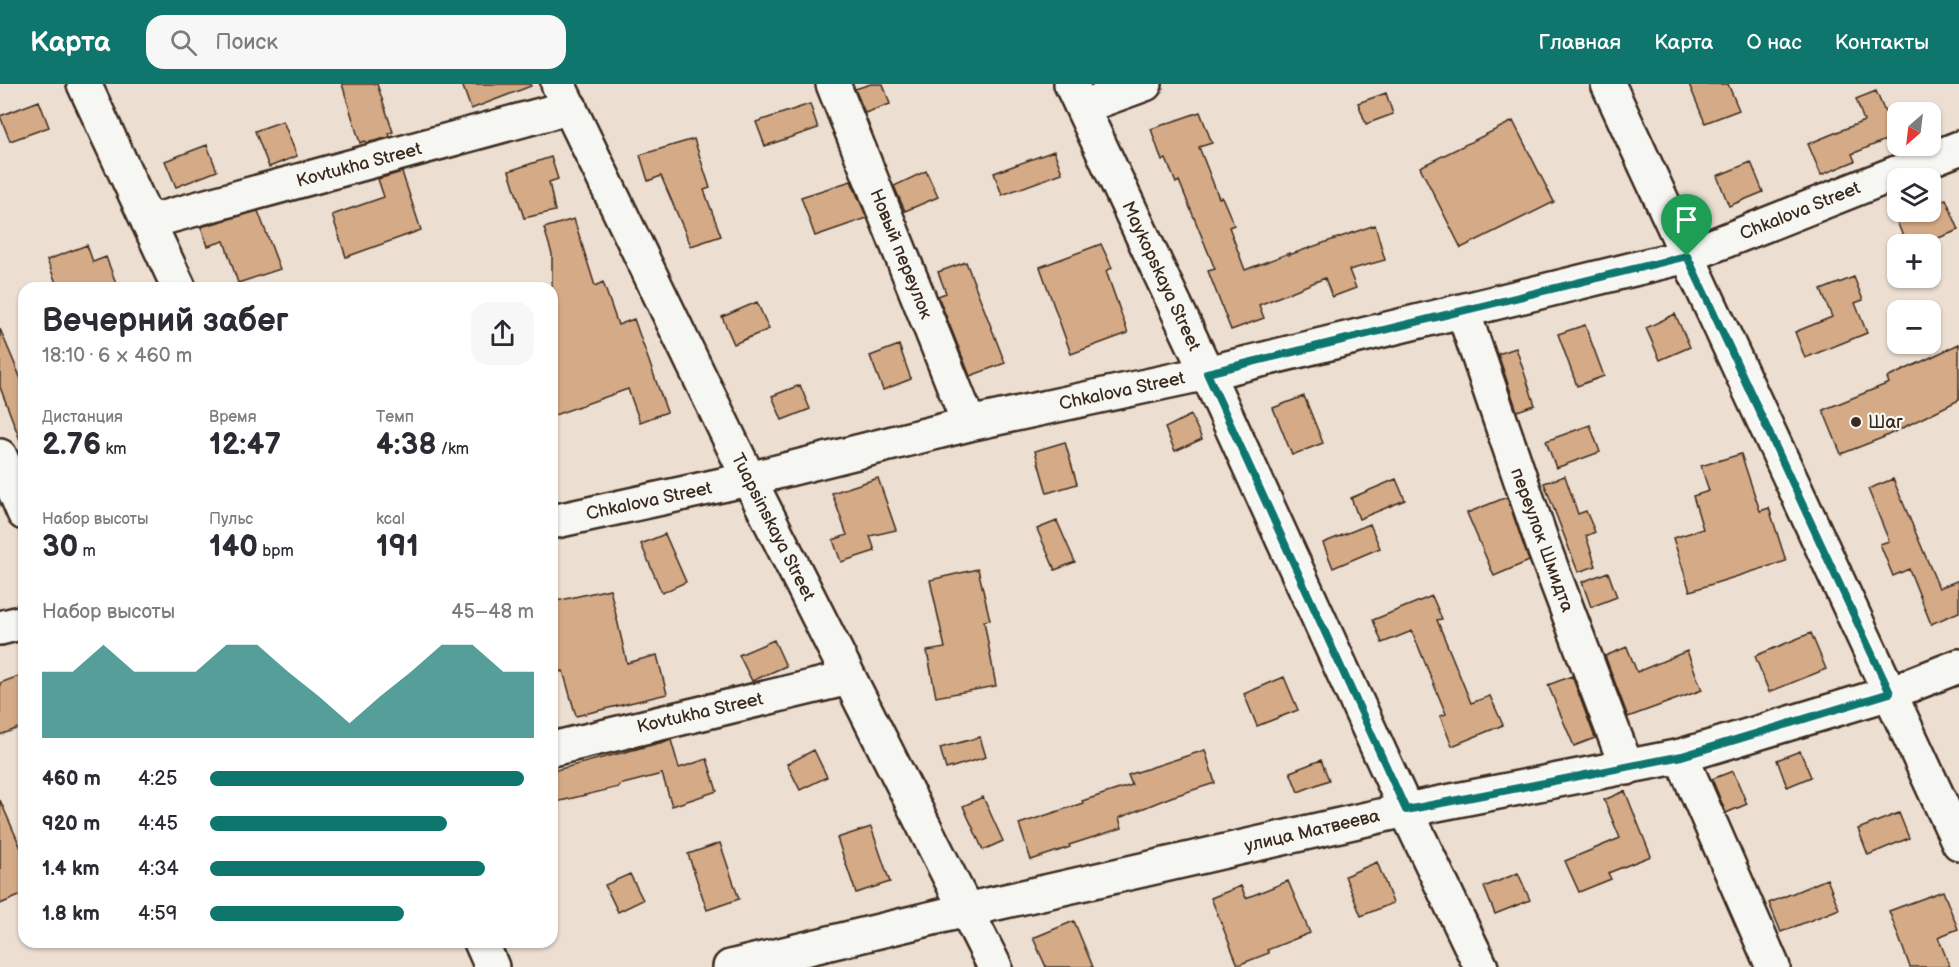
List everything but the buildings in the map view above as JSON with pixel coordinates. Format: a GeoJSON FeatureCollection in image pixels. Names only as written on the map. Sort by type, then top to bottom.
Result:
{"type":"FeatureCollection","features":[{"type":"Feature","properties":{"kind":"street"},"geometry":{"type":"LineString","coordinates":[[84,84],[176,282]]}},
{"type":"Feature","properties":{"kind":"street","name":"Новый переулок"},"geometry":{"type":"LineString","coordinates":[[833,84],[969,424]]}},
{"type":"Feature","properties":{"kind":"street","name":"Maykopskaya Street"},"geometry":{"type":"LineString","coordinates":[[1145,84],[1077,96],[1207,373],[1406,810],[1481,967]]}},
{"type":"Feature","properties":{"kind":"street"},"geometry":{"type":"LineString","coordinates":[[1608,84],[1959,843]]}},
{"type":"Feature","properties":{"kind":"street","name":"Kovtukha Street"},"geometry":{"type":"LineString","coordinates":[[148,222],[564,96]]}},
{"type":"Feature","properties":{"kind":"street","name":"Tuapsinskaya Street"},"geometry":{"type":"LineString","coordinates":[[564,96],[749,479],[995,967]]}},
{"type":"Feature","properties":{"kind":"street","name":"Chkalova Street"},"geometry":{"type":"LineString","coordinates":[[558,521],[749,479],[969,424],[1207,373],[1687,256],[1959,148]]}},
{"type":"Feature","properties":{"kind":"street","name":"переулок Шмидта"},"geometry":{"type":"LineString","coordinates":[[1463,311],[1545,551],[1627,768]]}},
{"type":"Feature","properties":{"kind":"street"},"geometry":{"type":"LineString","coordinates":[[0,456],[18,499]]}},
{"type":"Feature","properties":{"kind":"street"},"geometry":{"type":"LineString","coordinates":[[0,628],[18,624]]}},
{"type":"Feature","properties":{"kind":"street","name":"улица Матвеева"},"geometry":{"type":"LineString","coordinates":[[730,967],[966,910],[1406,810],[1682,756],[1890,693],[1959,666]]}},
{"type":"Feature","properties":{"kind":"street","name":"Kovtukha Street"},"geometry":{"type":"LineString","coordinates":[[558,748],[849,678]]}},
{"type":"Feature","properties":{"kind":"street"},"geometry":{"type":"LineString","coordinates":[[1682,756],[1773,967]]}},
{"type":"Feature","properties":{"kind":"street"},"geometry":{"type":"LineString","coordinates":[[484,948],[492,967]]}},
{"type":"Feature","properties":{"kind":"place","name":"Шаг"},"geometry":{"type":"Point","coordinates":[1856,422]}},
{"type":"Feature","properties":{"kind":"route"},"geometry":{"type":"LineString","coordinates":[[1687,256],[1890,693],[1682,756],[1406,810],[1207,373],[1687,256]]}}]}
